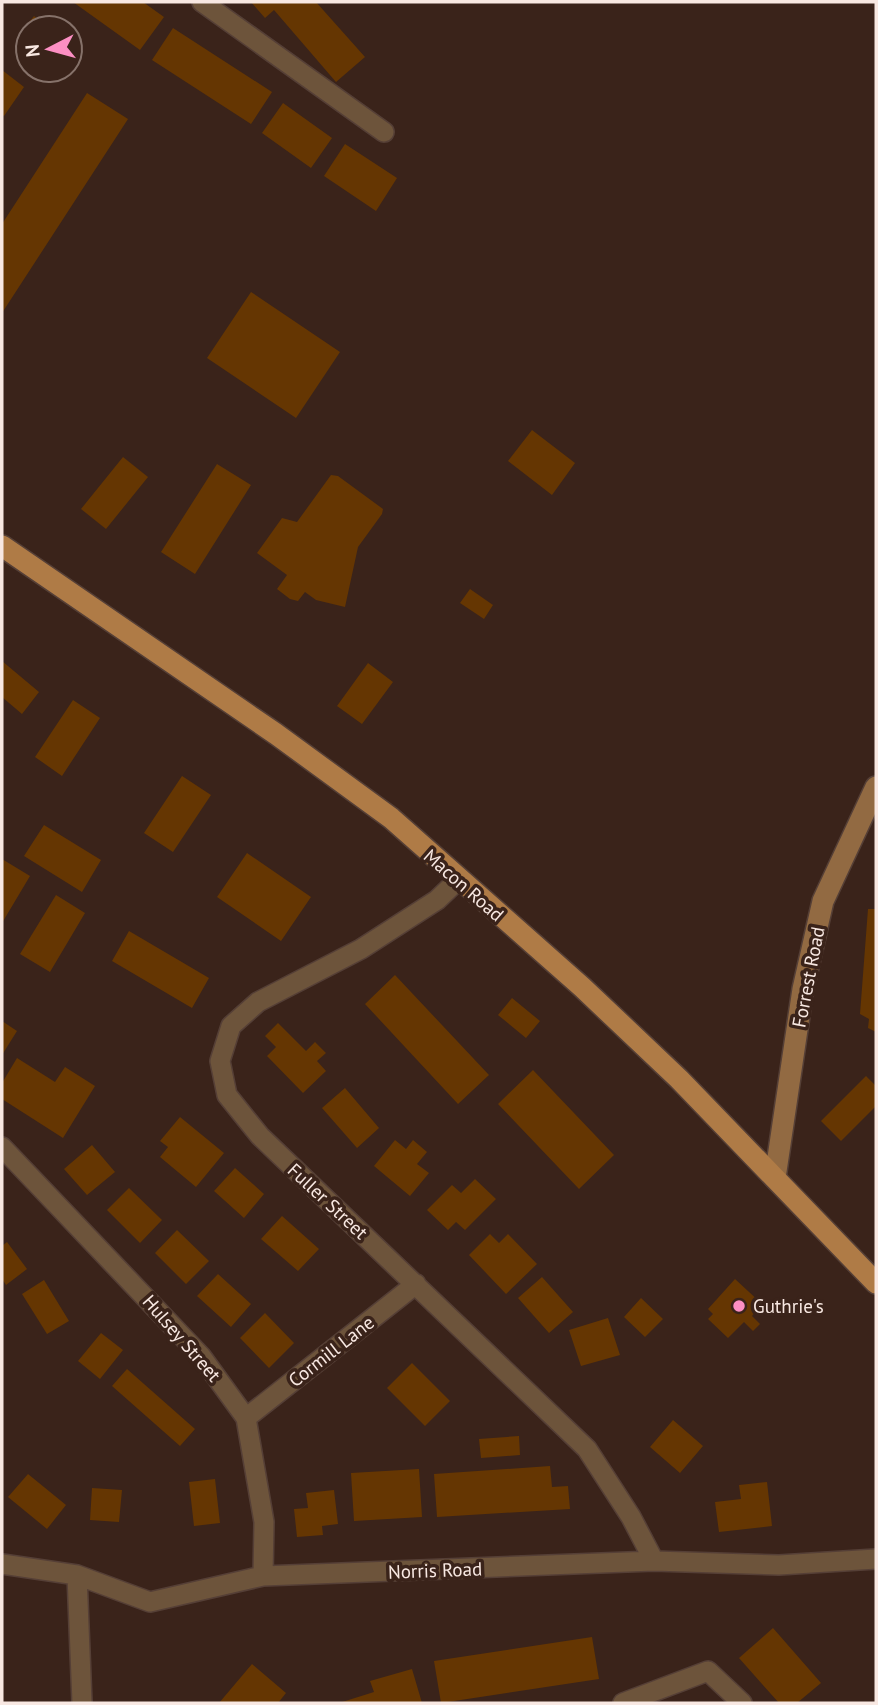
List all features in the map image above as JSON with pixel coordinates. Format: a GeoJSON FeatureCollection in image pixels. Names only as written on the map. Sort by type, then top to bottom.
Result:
{"type":"FeatureCollection","features":[{"type":"Feature","properties":{"kind":"main road","name":"Macon Road"},"geometry":{"type":"LineString","coordinates":[[2,546],[276,734],[391,818],[582,987],[679,1079],[876,1283]]}},
{"type":"Feature","properties":{"kind":"main road","name":"Forrest Road"},"geometry":{"type":"LineString","coordinates":[[775,1178],[803,989],[823,901],[876,787]]}},
{"type":"Feature","properties":{"kind":"street"},"geometry":{"type":"LineString","coordinates":[[202,2],[384,132]]}},
{"type":"Feature","properties":{"kind":"street","name":"Fuller Street"},"geometry":{"type":"LineString","coordinates":[[458,880],[437,900],[368,944],[258,1002],[231,1026],[220,1061],[227,1095],[260,1136],[587,1449],[631,1517],[654,1561]]}},
{"type":"Feature","properties":{"kind":"street","name":"Hulsey Street"},"geometry":{"type":"LineString","coordinates":[[2,1147],[201,1356],[246,1418],[264,1522],[263,1577]]}},
{"type":"Feature","properties":{"kind":"street","name":"Cormill Lane"},"geometry":{"type":"LineString","coordinates":[[246,1418],[416,1284]]}},
{"type":"Feature","properties":{"kind":"street","name":"Norris Road"},"geometry":{"type":"LineString","coordinates":[[2,1564],[77,1575],[150,1602],[263,1577],[654,1561],[779,1565],[876,1559]]}},
{"type":"Feature","properties":{"kind":"street"},"geometry":{"type":"LineString","coordinates":[[77,1575],[82,1703]]}},
{"type":"Feature","properties":{"kind":"street"},"geometry":{"type":"LineString","coordinates":[[623,1703],[708,1671],[742,1703]]}},
{"type":"Feature","properties":{"kind":"building"},"geometry":{"type":"Polygon","coordinates":[[[73,2],[143,2],[164,17],[140,50],[73,2]]]}},
{"type":"Feature","properties":{"kind":"building"},"geometry":{"type":"Polygon","coordinates":[[[251,2],[316,2],[365,57],[336,82],[274,10],[265,18],[251,2]]]}},
{"type":"Feature","properties":{"kind":"building"},"geometry":{"type":"Polygon","coordinates":[[[173,28],[272,92],[251,124],[152,60],[173,28]]]}},
{"type":"Feature","properties":{"kind":"building"},"geometry":{"type":"Polygon","coordinates":[[[2,70],[14,79],[14,84],[24,87],[4,116],[2,70]]]}},
{"type":"Feature","properties":{"kind":"building"},"geometry":{"type":"Polygon","coordinates":[[[87,93],[128,119],[2,313],[2,224],[87,93]]]}},
{"type":"Feature","properties":{"kind":"building"},"geometry":{"type":"Polygon","coordinates":[[[283,103],[332,138],[311,168],[262,133],[283,103]]]}},
{"type":"Feature","properties":{"kind":"building"},"geometry":{"type":"Polygon","coordinates":[[[345,144],[397,178],[376,211],[324,176],[345,144]]]}},
{"type":"Feature","properties":{"kind":"building"},"geometry":{"type":"Polygon","coordinates":[[[251,292],[340,352],[296,418],[207,358],[251,292]]]}},
{"type":"Feature","properties":{"kind":"building"},"geometry":{"type":"Polygon","coordinates":[[[532,430],[575,463],[552,495],[508,461],[532,430]]]}},
{"type":"Feature","properties":{"kind":"building"},"geometry":{"type":"Polygon","coordinates":[[[123,457],[148,477],[106,529],[81,509],[123,457]]]}},
{"type":"Feature","properties":{"kind":"building"},"geometry":{"type":"Polygon","coordinates":[[[217,464],[251,485],[195,574],[161,552],[217,464]]]}},
{"type":"Feature","properties":{"kind":"building"},"geometry":{"type":"Polygon","coordinates":[[[331,475],[338,476],[383,509],[358,547],[345,607],[316,600],[305,592],[298,601],[290,599],[277,589],[287,575],[257,553],[282,518],[297,522],[331,475]]]}},
{"type":"Feature","properties":{"kind":"building"},"geometry":{"type":"Polygon","coordinates":[[[470,589],[493,605],[484,619],[460,603],[470,589]]]}},
{"type":"Feature","properties":{"kind":"building"},"geometry":{"type":"Polygon","coordinates":[[[2,661],[39,692],[22,714],[2,697],[2,661]]]}},
{"type":"Feature","properties":{"kind":"building"},"geometry":{"type":"Polygon","coordinates":[[[368,663],[393,682],[362,724],[337,706],[368,663]]]}},
{"type":"Feature","properties":{"kind":"building"},"geometry":{"type":"Polygon","coordinates":[[[73,700],[100,718],[62,776],[35,757],[73,700]]]}},
{"type":"Feature","properties":{"kind":"building"},"geometry":{"type":"Polygon","coordinates":[[[182,776],[211,795],[173,852],[144,833],[182,776]]]}},
{"type":"Feature","properties":{"kind":"building"},"geometry":{"type":"Polygon","coordinates":[[[44,825],[101,860],[82,892],[24,856],[44,825]]]}},
{"type":"Feature","properties":{"kind":"building"},"geometry":{"type":"Polygon","coordinates":[[[247,853],[311,897],[281,941],[217,897],[247,853]]]}},
{"type":"Feature","properties":{"kind":"building"},"geometry":{"type":"Polygon","coordinates":[[[2,859],[30,876],[2,923],[2,859]]]}},
{"type":"Feature","properties":{"kind":"building"},"geometry":{"type":"Polygon","coordinates":[[[56,895],[85,913],[50,972],[20,954],[56,895]]]}},
{"type":"Feature","properties":{"kind":"building"},"geometry":{"type":"Polygon","coordinates":[[[868,909],[876,909],[876,1032],[868,1028],[869,1019],[860,1014],[868,909]]]}},
{"type":"Feature","properties":{"kind":"building"},"geometry":{"type":"Polygon","coordinates":[[[129,931],[209,978],[192,1008],[112,961],[129,931]]]}},
{"type":"Feature","properties":{"kind":"building"},"geometry":{"type":"Polygon","coordinates":[[[395,975],[489,1075],[458,1104],[365,1004],[395,975]]]}},
{"type":"Feature","properties":{"kind":"building"},"geometry":{"type":"Polygon","coordinates":[[[512,998],[540,1021],[526,1038],[498,1015],[512,998]]]}},
{"type":"Feature","properties":{"kind":"building"},"geometry":{"type":"Polygon","coordinates":[[[2,1021],[17,1031],[2,1055],[2,1021]]]}},
{"type":"Feature","properties":{"kind":"building"},"geometry":{"type":"Polygon","coordinates":[[[278,1023],[306,1051],[315,1042],[326,1053],[317,1061],[326,1071],[303,1093],[267,1056],[276,1047],[265,1036],[278,1023]]]}},
{"type":"Feature","properties":{"kind":"building"},"geometry":{"type":"Polygon","coordinates":[[[17,1058],[55,1082],[65,1067],[95,1086],[63,1138],[2,1099],[2,1083],[17,1058]]]}},
{"type":"Feature","properties":{"kind":"building"},"geometry":{"type":"Polygon","coordinates":[[[533,1070],[614,1155],[579,1189],[498,1104],[533,1070]]]}},
{"type":"Feature","properties":{"kind":"building"},"geometry":{"type":"Polygon","coordinates":[[[866,1076],[876,1086],[876,1106],[841,1141],[821,1121],[866,1076]]]}},
{"type":"Feature","properties":{"kind":"building"},"geometry":{"type":"Polygon","coordinates":[[[345,1088],[379,1128],[357,1148],[322,1108],[345,1088]]]}},
{"type":"Feature","properties":{"kind":"building"},"geometry":{"type":"Polygon","coordinates":[[[180,1117],[224,1153],[196,1187],[160,1157],[168,1147],[160,1141],[180,1117]]]}},
{"type":"Feature","properties":{"kind":"building"},"geometry":{"type":"Polygon","coordinates":[[[395,1140],[406,1149],[413,1140],[427,1152],[417,1164],[429,1173],[410,1196],[374,1166],[395,1140]]]}},
{"type":"Feature","properties":{"kind":"building"},"geometry":{"type":"Polygon","coordinates":[[[92,1145],[115,1172],[87,1195],[64,1169],[92,1145]]]}},
{"type":"Feature","properties":{"kind":"building"},"geometry":{"type":"Polygon","coordinates":[[[235,1168],[264,1194],[244,1218],[214,1191],[235,1168]]]}},
{"type":"Feature","properties":{"kind":"building"},"geometry":{"type":"Polygon","coordinates":[[[475,1179],[496,1199],[465,1230],[456,1222],[448,1230],[427,1210],[452,1185],[461,1193],[475,1179]]]}},
{"type":"Feature","properties":{"kind":"building"},"geometry":{"type":"Polygon","coordinates":[[[129,1188],[162,1220],[140,1243],[107,1210],[129,1188]]]}},
{"type":"Feature","properties":{"kind":"building"},"geometry":{"type":"Polygon","coordinates":[[[282,1216],[319,1249],[298,1271],[261,1239],[282,1216]]]}},
{"type":"Feature","properties":{"kind":"building"},"geometry":{"type":"Polygon","coordinates":[[[177,1230],[209,1261],[186,1284],[155,1253],[177,1230]]]}},
{"type":"Feature","properties":{"kind":"building"},"geometry":{"type":"Polygon","coordinates":[[[490,1234],[499,1243],[508,1234],[537,1264],[506,1294],[469,1255],[490,1234]]]}},
{"type":"Feature","properties":{"kind":"building"},"geometry":{"type":"Polygon","coordinates":[[[7,1242],[27,1269],[6,1285],[2,1279],[2,1246],[7,1242]]]}},
{"type":"Feature","properties":{"kind":"building"},"geometry":{"type":"Polygon","coordinates":[[[218,1274],[251,1304],[231,1327],[197,1296],[218,1274]]]}},
{"type":"Feature","properties":{"kind":"building"},"geometry":{"type":"Polygon","coordinates":[[[542,1277],[573,1312],[549,1333],[518,1298],[542,1277]]]}},
{"type":"Feature","properties":{"kind":"building"},"geometry":{"type":"Polygon","coordinates":[[[735,1279],[762,1304],[752,1316],[760,1324],[753,1331],[744,1322],[728,1338],[708,1319],[713,1314],[708,1309],[735,1279]]]}},
{"type":"Feature","properties":{"kind":"building"},"geometry":{"type":"Polygon","coordinates":[[[44,1280],[69,1321],[47,1334],[22,1294],[44,1280]]]}},
{"type":"Feature","properties":{"kind":"building"},"geometry":{"type":"Polygon","coordinates":[[[641,1298],[663,1319],[645,1337],[624,1317],[641,1298]]]}},
{"type":"Feature","properties":{"kind":"building"},"geometry":{"type":"Polygon","coordinates":[[[265,1313],[294,1343],[269,1368],[240,1338],[265,1313]]]}},
{"type":"Feature","properties":{"kind":"building"},"geometry":{"type":"Polygon","coordinates":[[[608,1318],[620,1355],[581,1366],[569,1330],[608,1318]]]}},
{"type":"Feature","properties":{"kind":"building"},"geometry":{"type":"Polygon","coordinates":[[[101,1333],[123,1350],[100,1379],[78,1361],[101,1333]]]}},
{"type":"Feature","properties":{"kind":"building"},"geometry":{"type":"Polygon","coordinates":[[[412,1363],[450,1401],[425,1426],[387,1388],[412,1363]]]}},
{"type":"Feature","properties":{"kind":"building"},"geometry":{"type":"Polygon","coordinates":[[[127,1369],[195,1429],[180,1446],[112,1386],[127,1369]]]}},
{"type":"Feature","properties":{"kind":"building"},"geometry":{"type":"Polygon","coordinates":[[[673,1420],[703,1446],[680,1473],[650,1447],[673,1420]]]}},
{"type":"Feature","properties":{"kind":"building"},"geometry":{"type":"Polygon","coordinates":[[[519,1436],[520,1455],[481,1458],[479,1439],[519,1436]]]}},
{"type":"Feature","properties":{"kind":"building"},"geometry":{"type":"Polygon","coordinates":[[[550,1466],[552,1487],[568,1486],[570,1509],[437,1517],[434,1474],[550,1466]]]}},
{"type":"Feature","properties":{"kind":"building"},"geometry":{"type":"Polygon","coordinates":[[[419,1469],[422,1517],[354,1521],[351,1473],[419,1469]]]}},
{"type":"Feature","properties":{"kind":"building"},"geometry":{"type":"Polygon","coordinates":[[[28,1474],[66,1505],[47,1529],[8,1497],[28,1474]]]}},
{"type":"Feature","properties":{"kind":"building"},"geometry":{"type":"Polygon","coordinates":[[[215,1479],[220,1523],[194,1526],[189,1482],[215,1479]]]}},
{"type":"Feature","properties":{"kind":"building"},"geometry":{"type":"Polygon","coordinates":[[[767,1482],[772,1526],[719,1532],[715,1502],[741,1499],[739,1485],[767,1482]]]}},
{"type":"Feature","properties":{"kind":"building"},"geometry":{"type":"Polygon","coordinates":[[[92,1488],[122,1490],[119,1522],[90,1520],[92,1488]]]}},
{"type":"Feature","properties":{"kind":"building"},"geometry":{"type":"Polygon","coordinates":[[[334,1490],[338,1524],[322,1526],[323,1535],[297,1537],[294,1509],[308,1508],[306,1493],[334,1490]]]}},
{"type":"Feature","properties":{"kind":"building"},"geometry":{"type":"Polygon","coordinates":[[[773,1628],[821,1683],[797,1703],[779,1703],[739,1658],[773,1628]]]}},
{"type":"Feature","properties":{"kind":"building"},"geometry":{"type":"Polygon","coordinates":[[[592,1637],[599,1679],[441,1703],[434,1661],[592,1637]]]}},
{"type":"Feature","properties":{"kind":"building"},"geometry":{"type":"Polygon","coordinates":[[[252,1664],[286,1693],[278,1703],[219,1703],[252,1664]]]}},
{"type":"Feature","properties":{"kind":"building"},"geometry":{"type":"Polygon","coordinates":[[[412,1669],[422,1703],[339,1703],[374,1692],[370,1681],[412,1669]]]}},
{"type":"Feature","properties":{"kind":"place","name":"Guthrie's"},"geometry":{"type":"Point","coordinates":[739,1306]}}]}
